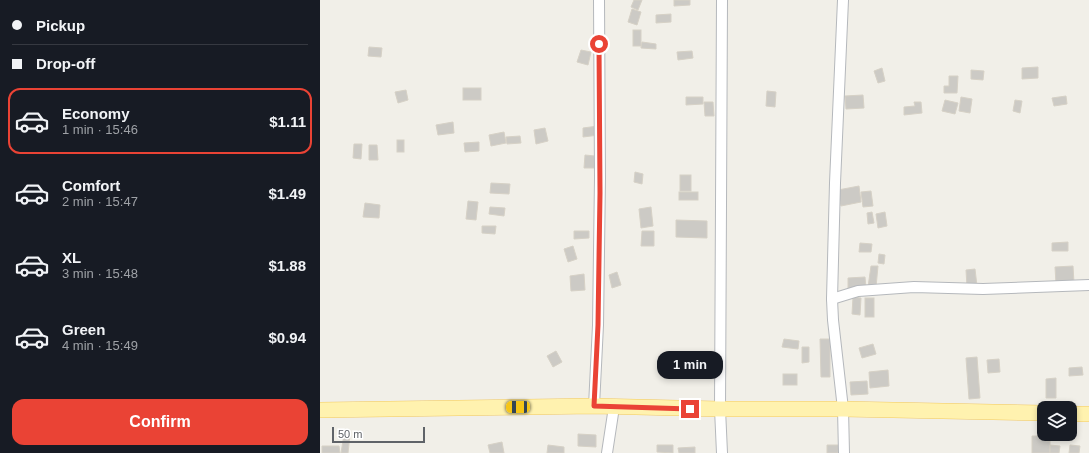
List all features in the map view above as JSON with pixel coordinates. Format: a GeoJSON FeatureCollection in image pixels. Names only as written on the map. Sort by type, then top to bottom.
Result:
{"type":"FeatureCollection","features":[{"type":"Feature","properties":{"kind":"main road"},"geometry":{"type":"LineString","coordinates":[[320,410],[594,406],[1037,413]]}},
{"type":"Feature","properties":{"kind":"main road"},"geometry":{"type":"LineString","coordinates":[[1077,414],[1089,414]]}},
{"type":"Feature","properties":{"kind":"street"},"geometry":{"type":"LineString","coordinates":[[594,406],[598,325],[600,178],[599,0]]}},
{"type":"Feature","properties":{"kind":"street"},"geometry":{"type":"LineString","coordinates":[[722,0],[720,409],[722,453]]}},
{"type":"Feature","properties":{"kind":"street"},"geometry":{"type":"LineString","coordinates":[[843,0],[834,182],[832,299],[843,409],[844,453]]}},
{"type":"Feature","properties":{"kind":"street"},"geometry":{"type":"LineString","coordinates":[[832,299],[858,291],[914,287],[984,289],[1089,285]]}},
{"type":"Feature","properties":{"kind":"street"},"geometry":{"type":"LineString","coordinates":[[607,453],[614,407]]}},
{"type":"Feature","properties":{"kind":"building"},"geometry":{"type":"Polygon","coordinates":[[[634,0],[642,0],[638,10],[631,7],[634,0]]]}},
{"type":"Feature","properties":{"kind":"building"},"geometry":{"type":"Polygon","coordinates":[[[674,0],[690,0],[690,5],[674,6],[674,0]]]}},
{"type":"Feature","properties":{"kind":"building"},"geometry":{"type":"Polygon","coordinates":[[[632,9],[641,12],[637,25],[628,22],[632,9]]]}},
{"type":"Feature","properties":{"kind":"building"},"geometry":{"type":"Polygon","coordinates":[[[671,14],[671,22],[656,23],[656,15],[671,14]]]}},
{"type":"Feature","properties":{"kind":"building"},"geometry":{"type":"Polygon","coordinates":[[[633,30],[641,30],[641,46],[633,46],[633,30]]]}},
{"type":"Feature","properties":{"kind":"building"},"geometry":{"type":"Polygon","coordinates":[[[642,42],[656,44],[656,49],[641,48],[642,42]]]}},
{"type":"Feature","properties":{"kind":"building"},"geometry":{"type":"Polygon","coordinates":[[[369,47],[382,48],[381,57],[368,56],[369,47]]]}},
{"type":"Feature","properties":{"kind":"building"},"geometry":{"type":"Polygon","coordinates":[[[581,50],[591,52],[588,65],[577,62],[581,50]]]}},
{"type":"Feature","properties":{"kind":"building"},"geometry":{"type":"Polygon","coordinates":[[[692,51],[693,58],[678,60],[677,52],[692,51]]]}},
{"type":"Feature","properties":{"kind":"building"},"geometry":{"type":"Polygon","coordinates":[[[1038,67],[1038,78],[1022,79],[1022,68],[1038,67]]]}},
{"type":"Feature","properties":{"kind":"building"},"geometry":{"type":"Polygon","coordinates":[[[882,68],[885,81],[878,83],[874,71],[882,68]]]}},
{"type":"Feature","properties":{"kind":"building"},"geometry":{"type":"Polygon","coordinates":[[[971,70],[984,71],[983,80],[971,79],[971,70]]]}},
{"type":"Feature","properties":{"kind":"building"},"geometry":{"type":"Polygon","coordinates":[[[949,76],[958,76],[957,93],[944,93],[944,86],[949,86],[949,76]]]}},
{"type":"Feature","properties":{"kind":"building"},"geometry":{"type":"Polygon","coordinates":[[[463,88],[481,88],[481,100],[463,100],[463,88]]]}},
{"type":"Feature","properties":{"kind":"building"},"geometry":{"type":"Polygon","coordinates":[[[406,90],[408,100],[398,103],[395,92],[406,90]]]}},
{"type":"Feature","properties":{"kind":"building"},"geometry":{"type":"Polygon","coordinates":[[[767,91],[776,92],[775,107],[766,106],[767,91]]]}},
{"type":"Feature","properties":{"kind":"building"},"geometry":{"type":"Polygon","coordinates":[[[863,95],[864,108],[846,109],[845,96],[863,95]]]}},
{"type":"Feature","properties":{"kind":"building"},"geometry":{"type":"Polygon","coordinates":[[[1066,96],[1067,104],[1054,106],[1052,98],[1066,96]]]}},
{"type":"Feature","properties":{"kind":"building"},"geometry":{"type":"Polygon","coordinates":[[[686,97],[703,97],[703,104],[686,105],[686,97]]]}},
{"type":"Feature","properties":{"kind":"building"},"geometry":{"type":"Polygon","coordinates":[[[961,97],[972,99],[970,113],[959,111],[961,97]]]}},
{"type":"Feature","properties":{"kind":"building"},"geometry":{"type":"Polygon","coordinates":[[[945,100],[958,103],[955,114],[942,111],[945,100]]]}},
{"type":"Feature","properties":{"kind":"building"},"geometry":{"type":"Polygon","coordinates":[[[1015,100],[1022,101],[1020,113],[1013,111],[1015,100]]]}},
{"type":"Feature","properties":{"kind":"building"},"geometry":{"type":"Polygon","coordinates":[[[704,102],[713,102],[714,116],[705,116],[704,102]]]}},
{"type":"Feature","properties":{"kind":"building"},"geometry":{"type":"Polygon","coordinates":[[[914,102],[921,102],[922,113],[904,115],[904,107],[915,106],[914,102]]]}},
{"type":"Feature","properties":{"kind":"building"},"geometry":{"type":"Polygon","coordinates":[[[453,122],[454,133],[438,135],[436,125],[453,122]]]}},
{"type":"Feature","properties":{"kind":"building"},"geometry":{"type":"Polygon","coordinates":[[[598,126],[599,135],[583,137],[583,128],[598,126]]]}},
{"type":"Feature","properties":{"kind":"building"},"geometry":{"type":"Polygon","coordinates":[[[545,128],[548,141],[536,144],[534,130],[545,128]]]}},
{"type":"Feature","properties":{"kind":"building"},"geometry":{"type":"Polygon","coordinates":[[[504,132],[506,143],[491,146],[489,135],[504,132]]]}},
{"type":"Feature","properties":{"kind":"building"},"geometry":{"type":"Polygon","coordinates":[[[520,136],[521,143],[507,144],[506,137],[520,136]]]}},
{"type":"Feature","properties":{"kind":"building"},"geometry":{"type":"Polygon","coordinates":[[[397,140],[404,140],[404,152],[397,152],[397,140]]]}},
{"type":"Feature","properties":{"kind":"building"},"geometry":{"type":"Polygon","coordinates":[[[479,142],[479,151],[465,152],[464,143],[479,142]]]}},
{"type":"Feature","properties":{"kind":"building"},"geometry":{"type":"Polygon","coordinates":[[[354,144],[362,144],[361,159],[353,158],[354,144]]]}},
{"type":"Feature","properties":{"kind":"building"},"geometry":{"type":"Polygon","coordinates":[[[369,145],[377,145],[378,160],[369,160],[369,145]]]}},
{"type":"Feature","properties":{"kind":"building"},"geometry":{"type":"Polygon","coordinates":[[[585,155],[595,156],[595,168],[584,168],[585,155]]]}},
{"type":"Feature","properties":{"kind":"building"},"geometry":{"type":"Polygon","coordinates":[[[635,172],[643,174],[642,184],[634,182],[635,172]]]}},
{"type":"Feature","properties":{"kind":"building"},"geometry":{"type":"Polygon","coordinates":[[[680,175],[691,175],[691,191],[680,191],[680,175]]]}},
{"type":"Feature","properties":{"kind":"building"},"geometry":{"type":"Polygon","coordinates":[[[491,183],[510,184],[509,194],[490,193],[491,183]]]}},
{"type":"Feature","properties":{"kind":"building"},"geometry":{"type":"Polygon","coordinates":[[[859,186],[861,202],[841,206],[838,190],[859,186]]]}},
{"type":"Feature","properties":{"kind":"building"},"geometry":{"type":"Polygon","coordinates":[[[871,191],[873,206],[863,207],[861,192],[871,191]]]}},
{"type":"Feature","properties":{"kind":"building"},"geometry":{"type":"Polygon","coordinates":[[[679,192],[698,192],[698,200],[679,200],[679,192]]]}},
{"type":"Feature","properties":{"kind":"building"},"geometry":{"type":"Polygon","coordinates":[[[468,201],[478,202],[476,220],[466,219],[468,201]]]}},
{"type":"Feature","properties":{"kind":"building"},"geometry":{"type":"Polygon","coordinates":[[[365,203],[380,205],[379,218],[363,217],[365,203]]]}},
{"type":"Feature","properties":{"kind":"building"},"geometry":{"type":"Polygon","coordinates":[[[490,207],[505,208],[504,216],[489,214],[490,207]]]}},
{"type":"Feature","properties":{"kind":"building"},"geometry":{"type":"Polygon","coordinates":[[[651,207],[653,226],[641,228],[639,209],[651,207]]]}},
{"type":"Feature","properties":{"kind":"building"},"geometry":{"type":"Polygon","coordinates":[[[872,212],[874,223],[868,224],[867,213],[872,212]]]}},
{"type":"Feature","properties":{"kind":"building"},"geometry":{"type":"Polygon","coordinates":[[[885,212],[887,226],[878,228],[876,214],[885,212]]]}},
{"type":"Feature","properties":{"kind":"building"},"geometry":{"type":"Polygon","coordinates":[[[676,220],[707,221],[707,238],[676,237],[676,220]]]}},
{"type":"Feature","properties":{"kind":"building"},"geometry":{"type":"Polygon","coordinates":[[[482,226],[496,226],[495,234],[482,233],[482,226]]]}},
{"type":"Feature","properties":{"kind":"building"},"geometry":{"type":"Polygon","coordinates":[[[574,231],[589,231],[589,238],[574,239],[574,231]]]}},
{"type":"Feature","properties":{"kind":"building"},"geometry":{"type":"Polygon","coordinates":[[[642,231],[654,231],[654,246],[641,246],[642,231]]]}},
{"type":"Feature","properties":{"kind":"building"},"geometry":{"type":"Polygon","coordinates":[[[1068,242],[1068,251],[1052,251],[1052,243],[1068,242]]]}},
{"type":"Feature","properties":{"kind":"building"},"geometry":{"type":"Polygon","coordinates":[[[860,243],[872,244],[871,252],[859,252],[860,243]]]}},
{"type":"Feature","properties":{"kind":"building"},"geometry":{"type":"Polygon","coordinates":[[[573,246],[577,259],[568,262],[564,249],[573,246]]]}},
{"type":"Feature","properties":{"kind":"building"},"geometry":{"type":"Polygon","coordinates":[[[879,254],[885,255],[884,264],[878,263],[879,254]]]}},
{"type":"Feature","properties":{"kind":"building"},"geometry":{"type":"Polygon","coordinates":[[[871,266],[878,266],[876,287],[868,287],[871,266]]]}},
{"type":"Feature","properties":{"kind":"building"},"geometry":{"type":"Polygon","coordinates":[[[1073,266],[1074,283],[1056,284],[1055,267],[1073,266]]]}},
{"type":"Feature","properties":{"kind":"building"},"geometry":{"type":"Polygon","coordinates":[[[975,269],[977,286],[967,287],[966,270],[975,269]]]}},
{"type":"Feature","properties":{"kind":"building"},"geometry":{"type":"Polygon","coordinates":[[[617,272],[621,285],[612,288],[609,275],[617,272]]]}},
{"type":"Feature","properties":{"kind":"building"},"geometry":{"type":"Polygon","coordinates":[[[584,274],[585,290],[571,291],[570,276],[584,274]]]}},
{"type":"Feature","properties":{"kind":"building"},"geometry":{"type":"Polygon","coordinates":[[[865,277],[866,288],[848,289],[848,278],[865,277]]]}},
{"type":"Feature","properties":{"kind":"building"},"geometry":{"type":"Polygon","coordinates":[[[853,297],[861,298],[860,315],[852,314],[853,297]]]}},
{"type":"Feature","properties":{"kind":"building"},"geometry":{"type":"Polygon","coordinates":[[[865,298],[874,298],[874,317],[865,317],[865,298]]]}},
{"type":"Feature","properties":{"kind":"building"},"geometry":{"type":"Polygon","coordinates":[[[784,339],[799,341],[798,349],[782,347],[784,339]]]}},
{"type":"Feature","properties":{"kind":"building"},"geometry":{"type":"Polygon","coordinates":[[[820,339],[830,339],[830,377],[821,377],[820,339]]]}},
{"type":"Feature","properties":{"kind":"building"},"geometry":{"type":"Polygon","coordinates":[[[873,344],[876,354],[862,358],[859,348],[873,344]]]}},
{"type":"Feature","properties":{"kind":"building"},"geometry":{"type":"Polygon","coordinates":[[[802,347],[809,347],[809,362],[802,363],[802,347]]]}},
{"type":"Feature","properties":{"kind":"building"},"geometry":{"type":"Polygon","coordinates":[[[556,351],[562,362],[553,367],[547,356],[556,351]]]}},
{"type":"Feature","properties":{"kind":"building"},"geometry":{"type":"Polygon","coordinates":[[[977,357],[980,398],[969,399],[966,358],[977,357]]]}},
{"type":"Feature","properties":{"kind":"building"},"geometry":{"type":"Polygon","coordinates":[[[999,359],[1000,372],[988,373],[987,360],[999,359]]]}},
{"type":"Feature","properties":{"kind":"building"},"geometry":{"type":"Polygon","coordinates":[[[1082,367],[1083,375],[1069,376],[1069,368],[1082,367]]]}},
{"type":"Feature","properties":{"kind":"building"},"geometry":{"type":"Polygon","coordinates":[[[888,370],[889,386],[870,388],[869,372],[888,370]]]}},
{"type":"Feature","properties":{"kind":"building"},"geometry":{"type":"Polygon","coordinates":[[[783,374],[797,374],[797,385],[783,385],[783,374]]]}},
{"type":"Feature","properties":{"kind":"building"},"geometry":{"type":"Polygon","coordinates":[[[1056,378],[1056,398],[1046,398],[1046,379],[1056,378]]]}},
{"type":"Feature","properties":{"kind":"building"},"geometry":{"type":"Polygon","coordinates":[[[867,381],[868,394],[851,395],[850,382],[867,381]]]}},
{"type":"Feature","properties":{"kind":"building"},"geometry":{"type":"Polygon","coordinates":[[[344,434],[350,435],[348,453],[341,453],[344,434]]]}},
{"type":"Feature","properties":{"kind":"building"},"geometry":{"type":"Polygon","coordinates":[[[578,434],[596,435],[596,447],[578,446],[578,434]]]}},
{"type":"Feature","properties":{"kind":"building"},"geometry":{"type":"Polygon","coordinates":[[[1032,436],[1037,436],[1037,441],[1050,441],[1050,453],[1032,453],[1032,436]]]}},
{"type":"Feature","properties":{"kind":"building"},"geometry":{"type":"Polygon","coordinates":[[[502,442],[504,453],[490,453],[488,445],[502,442]]]}},
{"type":"Feature","properties":{"kind":"building"},"geometry":{"type":"Polygon","coordinates":[[[548,445],[564,447],[564,453],[547,453],[548,445]]]}},
{"type":"Feature","properties":{"kind":"building"},"geometry":{"type":"Polygon","coordinates":[[[657,445],[673,445],[673,453],[657,452],[657,445]]]}},
{"type":"Feature","properties":{"kind":"building"},"geometry":{"type":"Polygon","coordinates":[[[827,445],[839,445],[838,453],[827,453],[827,445]]]}},
{"type":"Feature","properties":{"kind":"building"},"geometry":{"type":"Polygon","coordinates":[[[1050,445],[1060,446],[1059,453],[1050,453],[1050,445]]]}},
{"type":"Feature","properties":{"kind":"building"},"geometry":{"type":"Polygon","coordinates":[[[1070,445],[1080,446],[1079,453],[1069,453],[1070,445]]]}},
{"type":"Feature","properties":{"kind":"building"},"geometry":{"type":"Polygon","coordinates":[[[322,446],[339,446],[340,453],[322,453],[322,446]]]}},
{"type":"Feature","properties":{"kind":"building"},"geometry":{"type":"Polygon","coordinates":[[[695,447],[695,453],[679,453],[678,448],[695,447]]]}},
{"type":"Feature","properties":{"kind":"route"},"geometry":{"type":"LineString","coordinates":[[599,44],[600,193],[598,325],[594,406],[690,409]]}}]}
